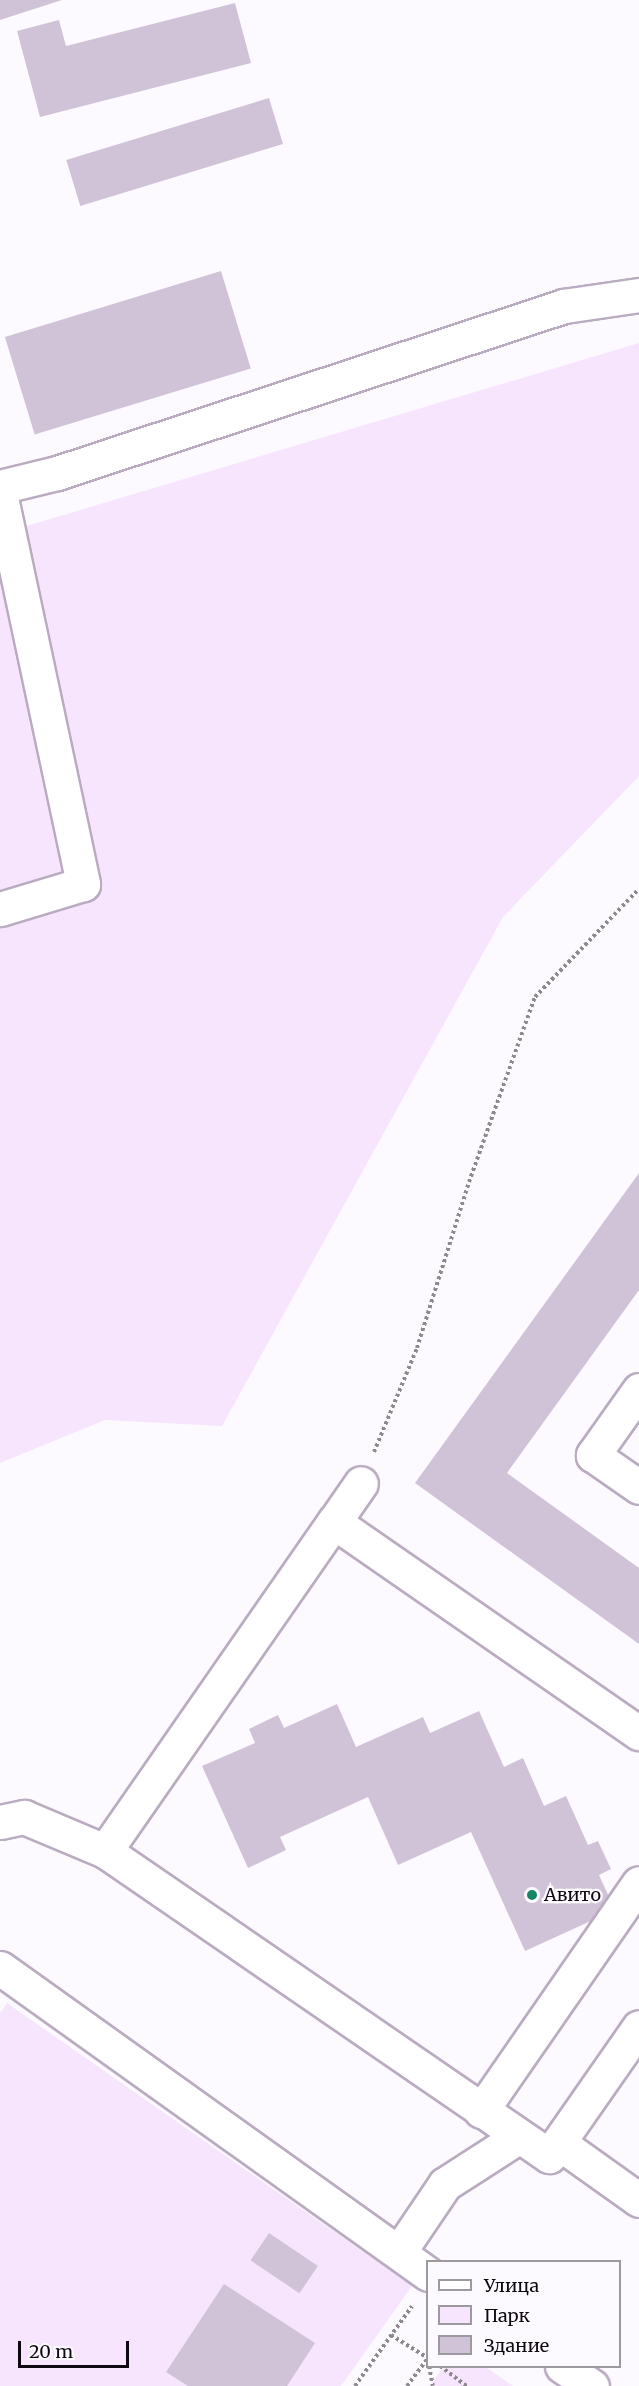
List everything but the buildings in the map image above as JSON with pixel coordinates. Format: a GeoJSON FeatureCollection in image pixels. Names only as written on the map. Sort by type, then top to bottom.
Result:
{"type":"FeatureCollection","features":[{"type":"Feature","properties":{"kind":"street"},"geometry":{"type":"LineString","coordinates":[[0,487],[69,469],[564,306],[639,295]]}},
{"type":"Feature","properties":{"kind":"street"},"geometry":{"type":"LineString","coordinates":[[0,493],[83,884],[0,909]]}},
{"type":"Feature","properties":{"kind":"street"},"geometry":{"type":"LineString","coordinates":[[639,1390],[593,1455],[639,1487]]}},
{"type":"Feature","properties":{"kind":"street"},"geometry":{"type":"LineString","coordinates":[[105,1851],[361,1483]]}},
{"type":"Feature","properties":{"kind":"street"},"geometry":{"type":"LineString","coordinates":[[334,1522],[639,1733]]}},
{"type":"Feature","properties":{"kind":"street"},"geometry":{"type":"LineString","coordinates":[[0,1822],[24,1817],[105,1851],[518,2137],[549,2156],[639,2027]]}},
{"type":"Feature","properties":{"kind":"street"},"geometry":{"type":"LineString","coordinates":[[481,2111],[639,1883]]}},
{"type":"Feature","properties":{"kind":"street"},"geometry":{"type":"LineString","coordinates":[[0,1968],[399,2252],[422,2288]]}},
{"type":"Feature","properties":{"kind":"street"},"geometry":{"type":"LineString","coordinates":[[399,2252],[445,2184],[518,2137]]}},
{"type":"Feature","properties":{"kind":"street"},"geometry":{"type":"LineString","coordinates":[[559,2143],[639,2200]]}},
{"type":"Feature","properties":{"kind":"street"},"geometry":{"type":"LineString","coordinates":[[564,2368],[592,2386]]}},
{"type":"Feature","properties":{"kind":"path"},"geometry":{"type":"LineString","coordinates":[[361,1483],[417,1348],[469,1182],[535,997],[639,889]]}},
{"type":"Feature","properties":{"kind":"path"},"geometry":{"type":"LineString","coordinates":[[355,2386],[422,2288]]}},
{"type":"Feature","properties":{"kind":"path"},"geometry":{"type":"LineString","coordinates":[[391,2335],[426,2357]]}},
{"type":"Feature","properties":{"kind":"path"},"geometry":{"type":"LineString","coordinates":[[407,2386],[426,2361]]}},
{"type":"Feature","properties":{"kind":"path"},"geometry":{"type":"LineString","coordinates":[[429,2368],[433,2386]]}},
{"type":"Feature","properties":{"kind":"path"},"geometry":{"type":"LineString","coordinates":[[441,2368],[467,2386]]}},
{"type":"Feature","properties":{"kind":"green space"},"geometry":{"type":"Polygon","coordinates":[[[639,343],[639,776],[503,917],[222,1426],[105,1420],[0,1463],[0,534],[639,343]]]}},
{"type":"Feature","properties":{"kind":"green space"},"geometry":{"type":"Polygon","coordinates":[[[7,2003],[412,2286],[341,2386],[0,2386],[0,2013],[7,2003]]]}},
{"type":"Feature","properties":{"kind":"green space"},"geometry":{"type":"Polygon","coordinates":[[[443,2368],[487,2368],[513,2386],[430,2386],[443,2368]]]}},
{"type":"Feature","properties":{"kind":"place","name":"Авито"},"geometry":{"type":"Point","coordinates":[532,1895]}}]}
